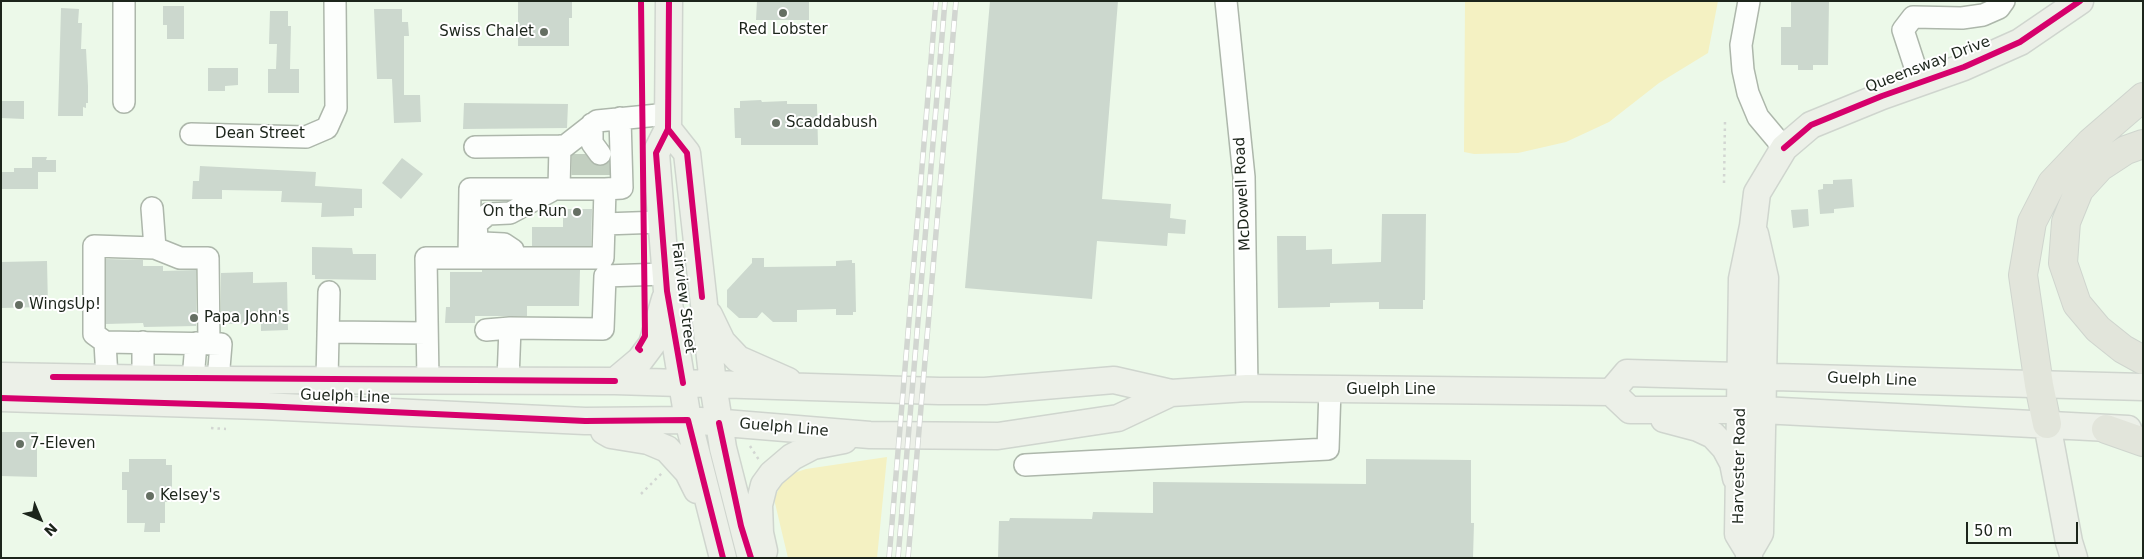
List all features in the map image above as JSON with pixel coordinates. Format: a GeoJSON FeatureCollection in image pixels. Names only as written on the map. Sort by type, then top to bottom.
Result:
{"type":"FeatureCollection","features":[{"type":"Feature","properties":{"kind":"highway"},"geometry":{"type":"LineString","coordinates":[[2047,424],[2039,385],[2023,275],[2032,222],[2052,183],[2091,142],[2143,97]]}},
{"type":"Feature","properties":{"kind":"highway"},"geometry":{"type":"LineString","coordinates":[[2143,144],[2126,150],[2100,167],[2079,190],[2066,222],[2063,263],[2077,304],[2098,329],[2123,349],[2143,360]]}},
{"type":"Feature","properties":{"kind":"highway"},"geometry":{"type":"LineString","coordinates":[[2106,429],[2143,442]]}},
{"type":"Feature","properties":{"kind":"main road","name":"Fairview Street"},"geometry":{"type":"LineString","coordinates":[[669,1],[668,122],[656,153],[666,283],[688,420],[722,558]]}},
{"type":"Feature","properties":{"kind":"main road","name":"Queensway Drive"},"geometry":{"type":"LineString","coordinates":[[1752,377],[1742,279],[1753,226],[1757,193],[1784,148],[1810,125],[1964,67],[2020,42],[2080,1]]}},
{"type":"Feature","properties":{"kind":"main road","name":"Fairview Street"},"geometry":{"type":"LineString","coordinates":[[668,122],[687,153],[702,297],[719,423],[739,517],[751,558]]}},
{"type":"Feature","properties":{"kind":"main road"},"geometry":{"type":"LineString","coordinates":[[615,381],[640,360],[652,344],[666,283]]}},
{"type":"Feature","properties":{"kind":"main road"},"geometry":{"type":"LineString","coordinates":[[702,297],[722,342],[738,359],[798,386]]}},
{"type":"Feature","properties":{"kind":"main road","name":"Guelph Line"},"geometry":{"type":"LineString","coordinates":[[1,376],[206,380],[615,381],[985,391],[1114,380],[1171,392],[1246,388],[1611,392],[1627,373],[2143,387]]}},
{"type":"Feature","properties":{"kind":"main road","name":"Harvester Road"},"geometry":{"type":"LineString","coordinates":[[1749,555],[1760,533],[1752,410],[1752,377]]}},
{"type":"Feature","properties":{"kind":"main road","name":"Guelph Line"},"geometry":{"type":"LineString","coordinates":[[1,398],[262,406],[585,421],[688,420],[870,435],[998,436],[1118,418],[1171,392]]}},
{"type":"Feature","properties":{"kind":"main road"},"geometry":{"type":"LineString","coordinates":[[1611,392],[1630,410],[1698,428],[1713,436],[1725,448],[1733,463],[1740,493]]}},
{"type":"Feature","properties":{"kind":"main road"},"geometry":{"type":"LineString","coordinates":[[1630,410],[1752,410],[2143,430]]}},
{"type":"Feature","properties":{"kind":"main road","name":"Harvester Road"},"geometry":{"type":"LineString","coordinates":[[1749,555],[1738,534],[1740,493],[1752,410]]}},
{"type":"Feature","properties":{"kind":"main road"},"geometry":{"type":"LineString","coordinates":[[585,421],[611,435],[648,441],[668,449],[688,472],[697,490],[708,505]]}},
{"type":"Feature","properties":{"kind":"main road"},"geometry":{"type":"LineString","coordinates":[[2047,424],[2074,558]]}},
{"type":"Feature","properties":{"kind":"main road"},"geometry":{"type":"LineString","coordinates":[[762,558],[764,551],[760,533],[759,505],[762,489],[772,474],[792,457],[813,446],[870,435]]}},
{"type":"Feature","properties":{"kind":"street"},"geometry":{"type":"LineString","coordinates":[[124,1],[124,102]]}},
{"type":"Feature","properties":{"kind":"street","name":"Dean Street"},"geometry":{"type":"LineString","coordinates":[[191,134],[306,137],[327,128],[336,108],[335,1]]}},
{"type":"Feature","properties":{"kind":"street","name":"McDowell Road"},"geometry":{"type":"LineString","coordinates":[[1226,1],[1244,177],[1246,388]]}},
{"type":"Feature","properties":{"kind":"street"},"geometry":{"type":"LineString","coordinates":[[1749,1],[1741,45],[1743,70],[1748,93],[1758,117],[1784,148]]}},
{"type":"Feature","properties":{"kind":"street"},"geometry":{"type":"LineString","coordinates":[[1920,82],[1903,30],[1913,17],[1962,18],[1983,15],[1999,8],[2004,1]]}},
{"type":"Feature","properties":{"kind":"street"},"geometry":{"type":"LineString","coordinates":[[428,380],[426,258],[603,258],[604,224],[593,165],[597,120],[620,118],[668,122]]}},
{"type":"Feature","properties":{"kind":"street"},"geometry":{"type":"LineString","coordinates":[[475,147],[564,146],[593,165],[622,188],[620,118]]}},
{"type":"Feature","properties":{"kind":"street"},"geometry":{"type":"LineString","coordinates":[[556,190],[560,146]]}},
{"type":"Feature","properties":{"kind":"street"},"geometry":{"type":"LineString","coordinates":[[526,258],[504,244],[483,243],[477,238],[476,224],[488,214],[510,213],[556,190],[593,165]]}},
{"type":"Feature","properties":{"kind":"street"},"geometry":{"type":"LineString","coordinates":[[469,258],[470,189],[556,190]]}},
{"type":"Feature","properties":{"kind":"street"},"geometry":{"type":"LineString","coordinates":[[152,208],[155,248]]}},
{"type":"Feature","properties":{"kind":"street"},"geometry":{"type":"LineString","coordinates":[[604,224],[661,222]]}},
{"type":"Feature","properties":{"kind":"street"},"geometry":{"type":"LineString","coordinates":[[202,343],[208,258],[180,258],[155,248],[94,246],[94,334],[105,342],[221,344],[206,380]]}},
{"type":"Feature","properties":{"kind":"street"},"geometry":{"type":"LineString","coordinates":[[486,330],[510,328],[603,329],[605,276],[666,283]]}},
{"type":"Feature","properties":{"kind":"street"},"geometry":{"type":"LineString","coordinates":[[327,379],[329,292]]}},
{"type":"Feature","properties":{"kind":"street"},"geometry":{"type":"LineString","coordinates":[[508,380],[510,328]]}},
{"type":"Feature","properties":{"kind":"street"},"geometry":{"type":"LineString","coordinates":[[328,332],[427,333]]}},
{"type":"Feature","properties":{"kind":"street"},"geometry":{"type":"LineString","coordinates":[[105,342],[107,378]]}},
{"type":"Feature","properties":{"kind":"street"},"geometry":{"type":"LineString","coordinates":[[142,342],[142,379]]}},
{"type":"Feature","properties":{"kind":"street"},"geometry":{"type":"LineString","coordinates":[[1025,465],[1328,449],[1330,389]]}},
{"type":"Feature","properties":{"kind":"path"},"geometry":{"type":"LineString","coordinates":[[1724,183],[1725,121]]}},
{"type":"Feature","properties":{"kind":"path"},"geometry":{"type":"LineString","coordinates":[[211,428],[226,428]]}},
{"type":"Feature","properties":{"kind":"path"},"geometry":{"type":"LineString","coordinates":[[750,444],[751,450],[762,464]]}},
{"type":"Feature","properties":{"kind":"path"},"geometry":{"type":"LineString","coordinates":[[743,449],[751,450]]}},
{"type":"Feature","properties":{"kind":"path"},"geometry":{"type":"LineString","coordinates":[[641,494],[668,466]]}},
{"type":"Feature","properties":{"kind":"shaded area"},"geometry":{"type":"Polygon","coordinates":[[[1465,1],[1718,1],[1708,53],[1659,83],[1609,122],[1566,142],[1518,153],[1474,154],[1464,152],[1465,1]]]}},
{"type":"Feature","properties":{"kind":"shaded area"},"geometry":{"type":"Polygon","coordinates":[[[887,457],[877,558],[788,558],[774,499],[785,476],[806,469],[887,457]]]}},
{"type":"Feature","properties":{"kind":"building","name":"Swiss Chalet"},"geometry":{"type":"Polygon","coordinates":[[[518,1],[572,1],[572,18],[569,18],[569,46],[518,46],[518,1]]]}},
{"type":"Feature","properties":{"kind":"building","name":"Red Lobster"},"geometry":{"type":"Polygon","coordinates":[[[757,1],[809,1],[809,20],[756,20],[757,1]]]}},
{"type":"Feature","properties":{"kind":"building"},"geometry":{"type":"Polygon","coordinates":[[[990,1],[1118,1],[1102,199],[1171,204],[1170,218],[1186,220],[1185,234],[1168,233],[1167,246],[1097,241],[1092,299],[965,288],[990,1]]]}},
{"type":"Feature","properties":{"kind":"building"},"geometry":{"type":"Polygon","coordinates":[[[1791,1],[1829,1],[1828,65],[1813,65],[1813,70],[1798,70],[1798,65],[1781,65],[1781,27],[1791,27],[1791,1]]]}},
{"type":"Feature","properties":{"kind":"building"},"geometry":{"type":"Polygon","coordinates":[[[163,6],[184,6],[184,39],[167,39],[167,25],[163,25],[163,6]]]}},
{"type":"Feature","properties":{"kind":"building"},"geometry":{"type":"Polygon","coordinates":[[[61,8],[79,9],[78,23],[82,23],[81,49],[86,49],[88,86],[88,103],[86,103],[86,108],[83,107],[83,116],[58,116],[61,8]]]}},
{"type":"Feature","properties":{"kind":"building"},"geometry":{"type":"Polygon","coordinates":[[[374,9],[402,9],[402,22],[408,22],[409,36],[404,36],[404,95],[420,95],[421,122],[394,123],[392,79],[377,79],[374,9]]]}},
{"type":"Feature","properties":{"kind":"building"},"geometry":{"type":"Polygon","coordinates":[[[270,11],[288,11],[288,26],[291,26],[290,69],[299,69],[299,93],[268,93],[268,69],[276,69],[277,44],[269,44],[270,11]]]}},
{"type":"Feature","properties":{"kind":"building"},"geometry":{"type":"Polygon","coordinates":[[[208,68],[238,68],[238,85],[225,86],[225,91],[208,91],[208,68]]]}},
{"type":"Feature","properties":{"kind":"building","name":"Scaddabush"},"geometry":{"type":"Polygon","coordinates":[[[761,100],[762,102],[787,101],[787,104],[817,104],[818,145],[741,145],[741,138],[735,138],[734,108],[740,108],[740,101],[761,100]]]}},
{"type":"Feature","properties":{"kind":"building"},"geometry":{"type":"Polygon","coordinates":[[[1,101],[24,101],[24,119],[1,118],[1,101]]]}},
{"type":"Feature","properties":{"kind":"building"},"geometry":{"type":"Polygon","coordinates":[[[464,103],[568,104],[567,128],[463,129],[464,103]]]}},
{"type":"Feature","properties":{"kind":"building"},"geometry":{"type":"Polygon","coordinates":[[[575,154],[585,154],[595,166],[602,166],[609,162],[609,174],[572,175],[572,156],[575,154]]]}},
{"type":"Feature","properties":{"kind":"building"},"geometry":{"type":"Polygon","coordinates":[[[32,157],[47,157],[46,160],[56,160],[56,172],[38,172],[38,189],[1,189],[1,172],[14,172],[14,168],[32,168],[32,157]]]}},
{"type":"Feature","properties":{"kind":"building"},"geometry":{"type":"Polygon","coordinates":[[[402,158],[423,174],[401,199],[382,183],[402,158]]]}},
{"type":"Feature","properties":{"kind":"building"},"geometry":{"type":"Polygon","coordinates":[[[200,166],[316,172],[315,186],[362,189],[362,208],[354,208],[354,216],[321,217],[322,203],[281,202],[282,191],[222,190],[222,199],[192,199],[193,181],[199,181],[200,166]]]}},
{"type":"Feature","properties":{"kind":"building"},"geometry":{"type":"Polygon","coordinates":[[[1852,179],[1854,207],[1834,209],[1834,213],[1820,214],[1818,190],[1823,189],[1823,184],[1833,184],[1833,180],[1852,179]]]}},
{"type":"Feature","properties":{"kind":"building"},"geometry":{"type":"Polygon","coordinates":[[[563,209],[592,209],[591,246],[532,246],[532,227],[563,227],[563,209]]]}},
{"type":"Feature","properties":{"kind":"building"},"geometry":{"type":"Polygon","coordinates":[[[1808,209],[1809,226],[1793,228],[1791,210],[1808,209]]]}},
{"type":"Feature","properties":{"kind":"building"},"geometry":{"type":"Polygon","coordinates":[[[1382,214],[1426,214],[1425,300],[1423,300],[1423,309],[1379,309],[1379,302],[1330,303],[1330,307],[1278,308],[1277,236],[1306,236],[1306,250],[1332,249],[1332,264],[1381,262],[1382,214]]]}},
{"type":"Feature","properties":{"kind":"building"},"geometry":{"type":"Polygon","coordinates":[[[312,247],[352,248],[353,254],[376,254],[376,280],[315,279],[315,275],[312,275],[312,247]]]}},
{"type":"Feature","properties":{"kind":"building"},"geometry":{"type":"Polygon","coordinates":[[[752,258],[764,258],[764,267],[836,266],[836,261],[852,260],[852,263],[855,263],[856,312],[853,312],[853,315],[836,315],[836,309],[797,310],[797,322],[773,322],[762,312],[757,318],[739,318],[727,307],[727,290],[752,263],[752,258]]]}},
{"type":"Feature","properties":{"kind":"building"},"geometry":{"type":"Polygon","coordinates":[[[106,259],[143,260],[143,266],[163,266],[163,271],[196,270],[196,326],[144,327],[143,323],[106,324],[106,259]]]}},
{"type":"Feature","properties":{"kind":"building"},"geometry":{"type":"Polygon","coordinates":[[[47,261],[48,307],[1,308],[1,262],[47,261]]]}},
{"type":"Feature","properties":{"kind":"building"},"geometry":{"type":"Polygon","coordinates":[[[482,270],[580,270],[579,306],[527,306],[527,316],[475,316],[475,323],[445,323],[446,307],[450,307],[450,272],[482,272],[482,270]]]}},
{"type":"Feature","properties":{"kind":"building"},"geometry":{"type":"Polygon","coordinates":[[[253,272],[253,283],[287,282],[288,330],[261,331],[261,323],[221,324],[221,273],[253,272]]]}},
{"type":"Feature","properties":{"kind":"building"},"geometry":{"type":"Polygon","coordinates":[[[1,432],[37,432],[37,477],[1,476],[1,432]]]}},
{"type":"Feature","properties":{"kind":"building","name":"Kelsey's"},"geometry":{"type":"Polygon","coordinates":[[[129,459],[166,459],[166,465],[172,465],[172,502],[165,502],[165,523],[160,523],[160,532],[144,532],[145,523],[127,523],[127,490],[122,490],[122,472],[129,472],[129,459]]]}},
{"type":"Feature","properties":{"kind":"building"},"geometry":{"type":"Polygon","coordinates":[[[1366,459],[1471,460],[1471,523],[1474,523],[1473,558],[998,558],[999,521],[1009,521],[1010,518],[1092,519],[1093,512],[1153,513],[1153,482],[1366,484],[1366,459]]]}},
{"type":"Feature","properties":{"kind":"tunnel"},"geometry":{"type":"LineString","coordinates":[[582,154],[582,175]]}},
{"type":"Feature","properties":{"kind":"tunnel"},"geometry":{"type":"LineString","coordinates":[[600,154],[600,175]]}},
{"type":"Feature","properties":{"kind":"railway"},"geometry":{"type":"LineString","coordinates":[[889,558],[936,1]]}},
{"type":"Feature","properties":{"kind":"railway"},"geometry":{"type":"LineString","coordinates":[[898,558],[945,1]]}},
{"type":"Feature","properties":{"kind":"railway"},"geometry":{"type":"LineString","coordinates":[[908,558],[956,1]]}},
{"type":"Feature","properties":{"kind":"cycle path"},"geometry":{"type":"LineString","coordinates":[[640,350],[638,348],[645,336],[641,1]]}},
{"type":"Feature","properties":{"kind":"cycle path"},"geometry":{"type":"LineString","coordinates":[[669,1],[668,129],[656,153],[667,291],[683,383]]}},
{"type":"Feature","properties":{"kind":"cycle path"},"geometry":{"type":"LineString","coordinates":[[1784,148],[1811,125],[1882,96],[1964,67],[2020,42],[2080,1]]}},
{"type":"Feature","properties":{"kind":"cycle path"},"geometry":{"type":"LineString","coordinates":[[668,129],[687,153],[702,297]]}},
{"type":"Feature","properties":{"kind":"cycle path"},"geometry":{"type":"LineString","coordinates":[[53,377],[615,381]]}},
{"type":"Feature","properties":{"kind":"cycle path"},"geometry":{"type":"LineString","coordinates":[[1,398],[262,406],[585,421],[688,420],[723,558]]}},
{"type":"Feature","properties":{"kind":"cycle path"},"geometry":{"type":"LineString","coordinates":[[719,423],[741,526],[751,558]]}},
{"type":"Feature","properties":{"kind":"place","name":"Red Lobster"},"geometry":{"type":"Point","coordinates":[783,13]}},
{"type":"Feature","properties":{"kind":"place","name":"Swiss Chalet"},"geometry":{"type":"Point","coordinates":[544,32]}},
{"type":"Feature","properties":{"kind":"place","name":"Scaddabush"},"geometry":{"type":"Point","coordinates":[776,123]}},
{"type":"Feature","properties":{"kind":"place","name":"On the Run"},"geometry":{"type":"Point","coordinates":[577,212]}},
{"type":"Feature","properties":{"kind":"place","name":"WingsUp!"},"geometry":{"type":"Point","coordinates":[19,305]}},
{"type":"Feature","properties":{"kind":"place","name":"Papa John's"},"geometry":{"type":"Point","coordinates":[194,318]}},
{"type":"Feature","properties":{"kind":"place","name":"7-Eleven"},"geometry":{"type":"Point","coordinates":[20,444]}},
{"type":"Feature","properties":{"kind":"place","name":"Kelsey's"},"geometry":{"type":"Point","coordinates":[150,496]}}]}
